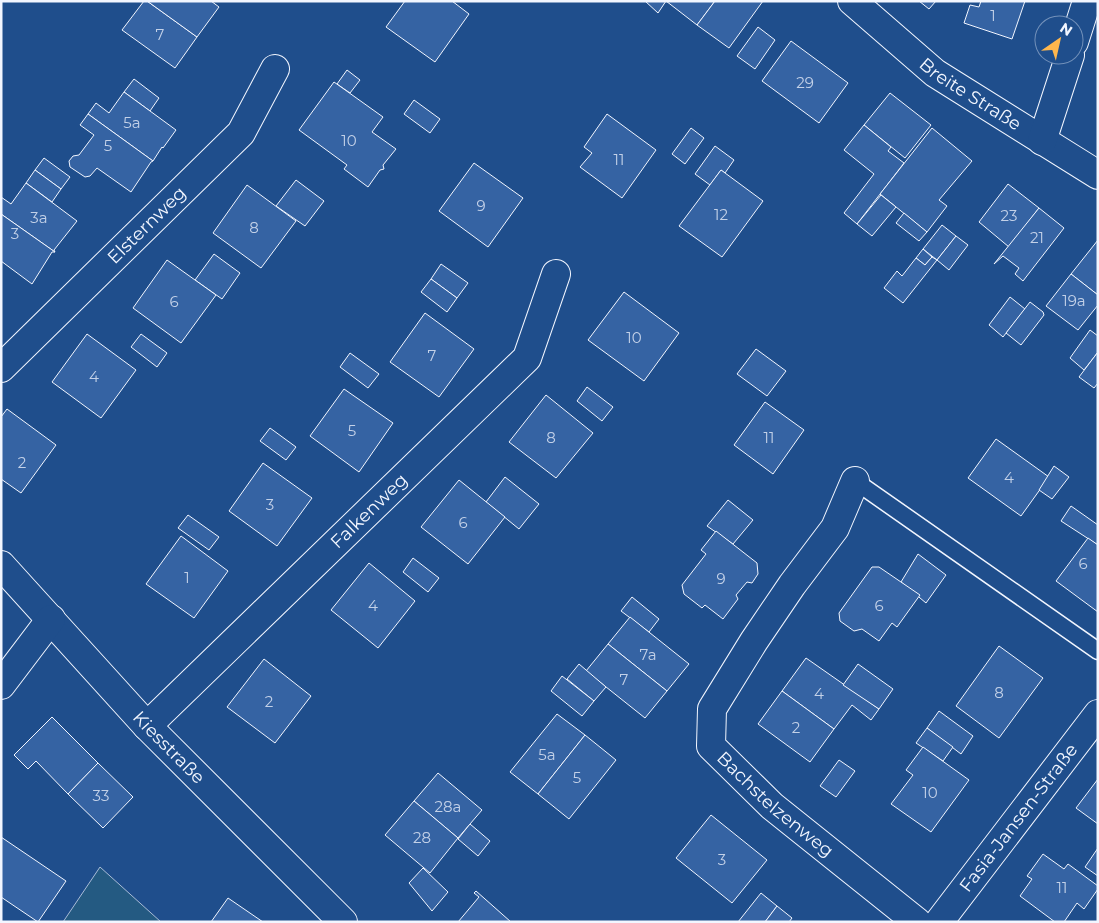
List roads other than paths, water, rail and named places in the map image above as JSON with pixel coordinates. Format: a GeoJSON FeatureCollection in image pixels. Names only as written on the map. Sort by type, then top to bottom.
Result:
{"type":"FeatureCollection","features":[{"type":"Feature","properties":{"kind":"street","name":"Breite Straße"},"geometry":{"type":"LineString","coordinates":[[852,1],[935,73],[1098,175]]}},
{"type":"Feature","properties":{"kind":"street"},"geometry":{"type":"LineString","coordinates":[[1083,15],[1087,1]]}},
{"type":"Feature","properties":{"kind":"street"},"geometry":{"type":"LineString","coordinates":[[1042,141],[1067,65]]}},
{"type":"Feature","properties":{"kind":"street","name":"Elsternweg"},"geometry":{"type":"LineString","coordinates":[[1,368],[241,134],[275,69]]}},
{"type":"Feature","properties":{"kind":"street","name":"Falkenweg"},"geometry":{"type":"LineString","coordinates":[[148,726],[527,358],[556,274]]}},
{"type":"Feature","properties":{"kind":"street","name":"Bachstelzenweg"},"geometry":{"type":"LineString","coordinates":[[855,481],[835,528],[765,625],[712,709],[711,746],[772,806],[917,922]]}},
{"type":"Feature","properties":{"kind":"street","name":"Kiesstraße"},"geometry":{"type":"LineString","coordinates":[[1,565],[148,726],[340,920]]}},
{"type":"Feature","properties":{"kind":"street"},"geometry":{"type":"LineString","coordinates":[[1,686],[51,619]]}},
{"type":"Feature","properties":{"kind":"street","name":"Fasia-Jansen-Straße"},"geometry":{"type":"LineString","coordinates":[[939,922],[1098,714]]}},
{"type":"Feature","properties":{"kind":"lane"},"geometry":{"type":"LineString","coordinates":[[855,481],[1098,651]]}}]}
